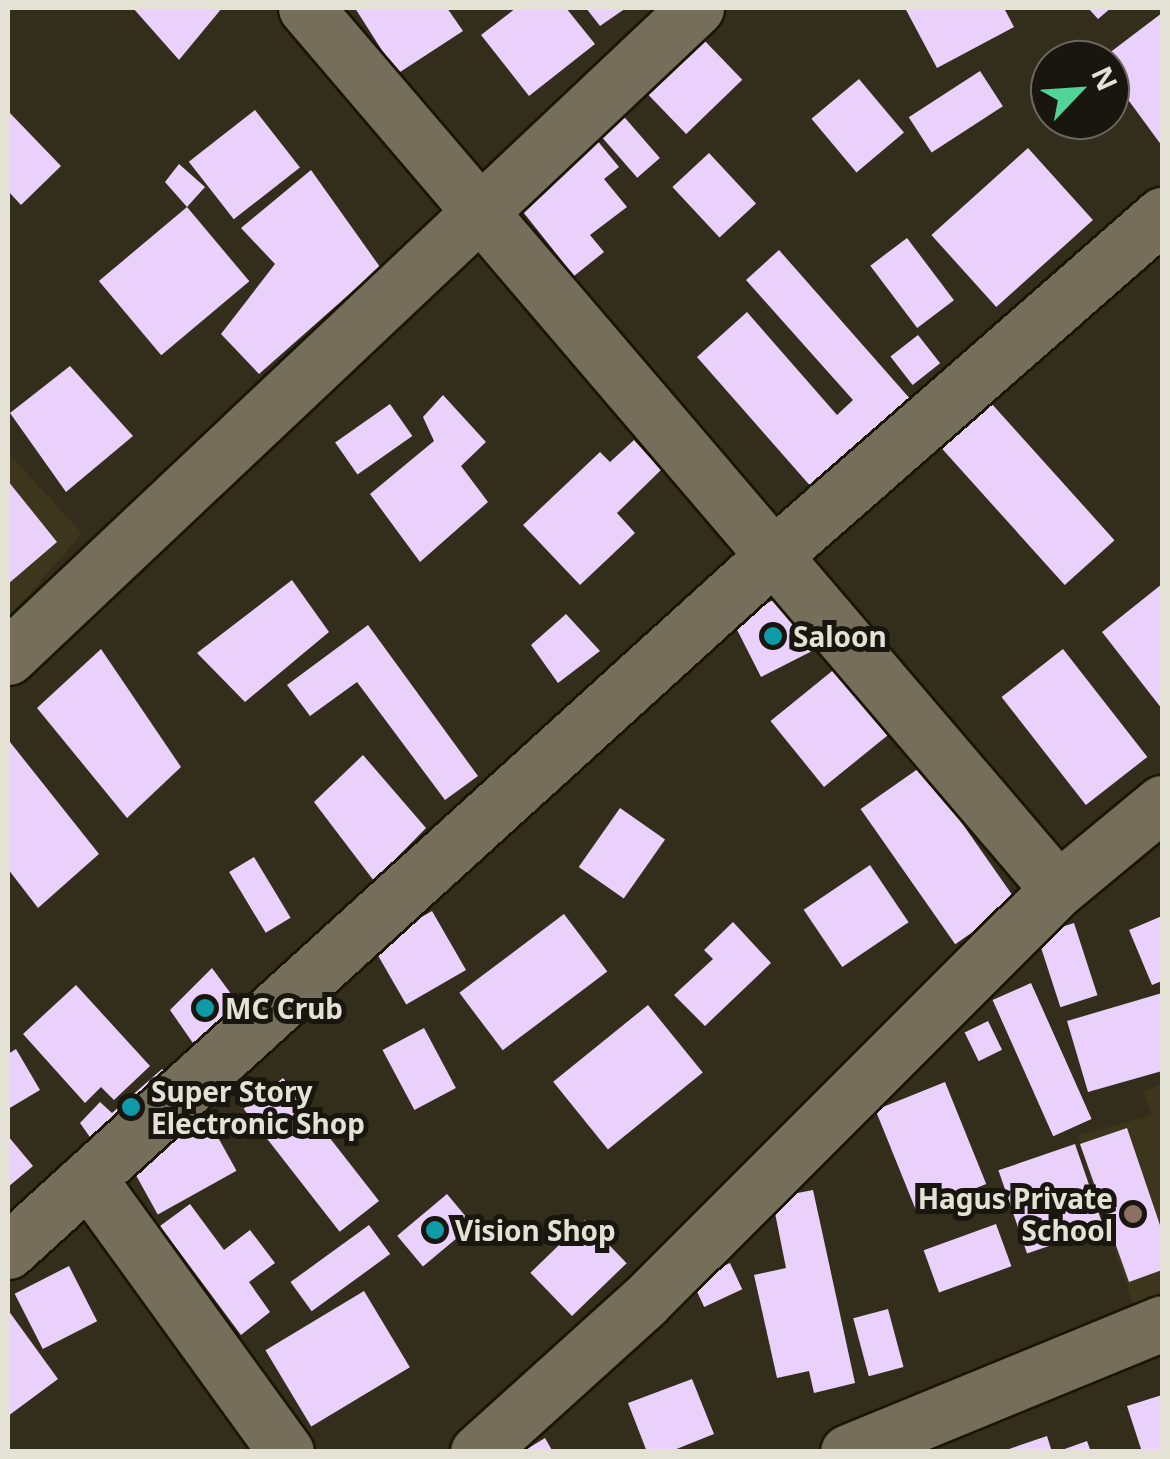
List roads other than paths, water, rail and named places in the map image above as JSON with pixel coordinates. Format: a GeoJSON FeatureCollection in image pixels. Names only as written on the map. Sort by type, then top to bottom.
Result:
{"type":"FeatureCollection","features":[{"type":"Feature","properties":{"kind":"street"},"geometry":{"type":"LineString","coordinates":[[306,8],[479,218],[1058,888]]}},
{"type":"Feature","properties":{"kind":"street"},"geometry":{"type":"LineString","coordinates":[[8,657],[479,218],[696,8]]}},
{"type":"Feature","properties":{"kind":"street"},"geometry":{"type":"LineString","coordinates":[[8,1251],[90,1181],[774,555],[1162,215]]}},
{"type":"Feature","properties":{"kind":"street"},"geometry":{"type":"LineString","coordinates":[[478,1452],[644,1302],[1058,888],[1162,803]]}},
{"type":"Feature","properties":{"kind":"street"},"geometry":{"type":"LineString","coordinates":[[90,1181],[286,1452]]}},
{"type":"Feature","properties":{"kind":"street"},"geometry":{"type":"LineString","coordinates":[[848,1452],[1162,1323]]}},
{"type":"Feature","properties":{"kind":"place","name":"Saloon"},"geometry":{"type":"Point","coordinates":[773,636]}},
{"type":"Feature","properties":{"kind":"place","name":"MC Crub"},"geometry":{"type":"Point","coordinates":[205,1008]}},
{"type":"Feature","properties":{"kind":"place","name":"Super Story Electronic Shop"},"geometry":{"type":"Point","coordinates":[131,1107]}},
{"type":"Feature","properties":{"kind":"place","name":"Hagus Private School"},"geometry":{"type":"Point","coordinates":[1133,1214]}},
{"type":"Feature","properties":{"kind":"place","name":"Vision Shop"},"geometry":{"type":"Point","coordinates":[435,1230]}}]}
